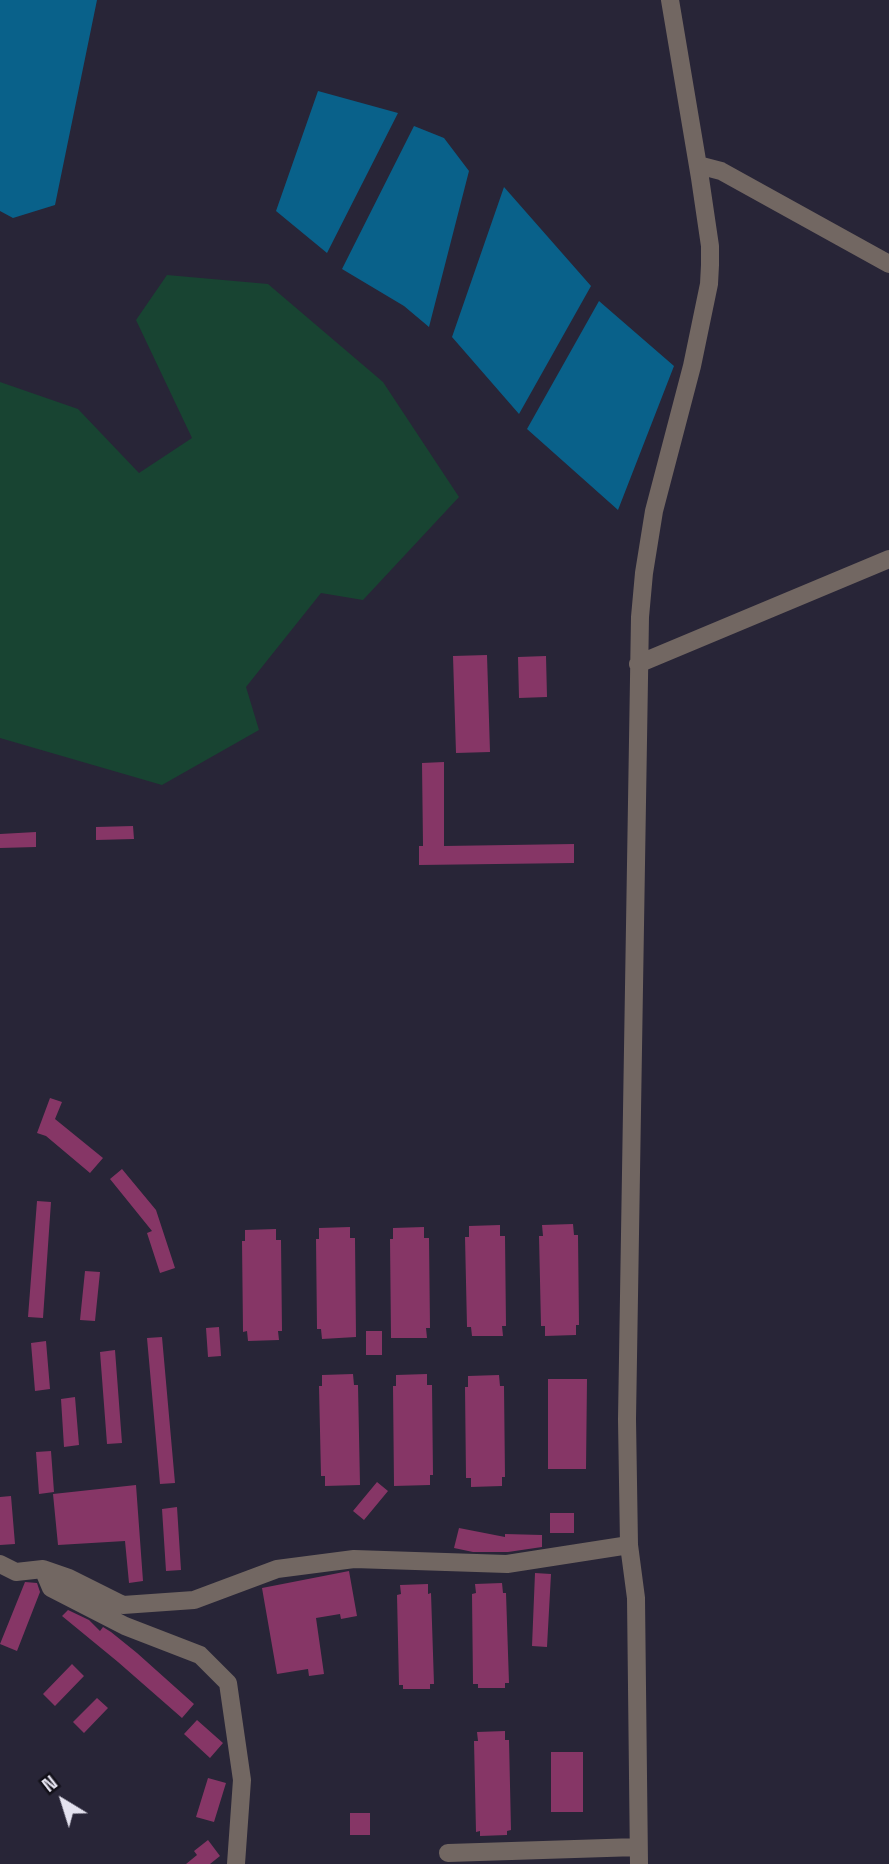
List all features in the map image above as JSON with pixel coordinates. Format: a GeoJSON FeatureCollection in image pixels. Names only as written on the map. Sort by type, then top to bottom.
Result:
{"type":"FeatureCollection","features":[{"type":"Feature","properties":{"kind":"street"},"geometry":{"type":"LineString","coordinates":[[449,1853],[638,1855],[636,1598],[629,1545],[627,1419],[638,664],[644,573],[652,522],[692,366],[709,284],[710,246],[670,0]]}},
{"type":"Feature","properties":{"kind":"street"},"geometry":{"type":"LineString","coordinates":[[698,165],[721,171],[889,264]]}},
{"type":"Feature","properties":{"kind":"street"},"geometry":{"type":"LineString","coordinates":[[638,664],[889,559]]}},
{"type":"Feature","properties":{"kind":"street"},"geometry":{"type":"LineString","coordinates":[[0,1564],[16,1572],[43,1569],[69,1578],[123,1605],[194,1600],[277,1569],[354,1559],[507,1564],[629,1545]]}},
{"type":"Feature","properties":{"kind":"street"},"geometry":{"type":"LineString","coordinates":[[43,1569],[51,1588],[125,1626],[200,1655],[228,1683],[242,1780],[236,1864]]}},
{"type":"Feature","properties":{"kind":"green space"},"geometry":{"type":"Polygon","coordinates":[[[167,275],[268,284],[383,382],[459,497],[363,600],[321,593],[246,687],[259,730],[162,785],[0,738],[0,382],[78,409],[139,473],[192,438],[136,320],[167,275]]]}},
{"type":"Feature","properties":{"kind":"water"},"geometry":{"type":"Polygon","coordinates":[[[0,0],[97,0],[55,205],[13,218],[0,211],[0,0]]]}},
{"type":"Feature","properties":{"kind":"water"},"geometry":{"type":"Polygon","coordinates":[[[318,91],[398,113],[327,253],[276,211],[318,91]]]}},
{"type":"Feature","properties":{"kind":"water"},"geometry":{"type":"Polygon","coordinates":[[[414,126],[444,138],[469,171],[429,327],[404,306],[342,269],[414,126]]]}},
{"type":"Feature","properties":{"kind":"water"},"geometry":{"type":"Polygon","coordinates":[[[504,187],[591,286],[519,414],[452,337],[504,187]]]}},
{"type":"Feature","properties":{"kind":"water"},"geometry":{"type":"Polygon","coordinates":[[[599,301],[674,366],[618,510],[527,429],[599,301]]]}},
{"type":"Feature","properties":{"kind":"building"},"geometry":{"type":"Polygon","coordinates":[[[487,655],[490,752],[456,753],[453,656],[487,655]]]}},
{"type":"Feature","properties":{"kind":"building"},"geometry":{"type":"Polygon","coordinates":[[[546,656],[547,697],[519,698],[518,657],[546,656]]]}},
{"type":"Feature","properties":{"kind":"building"},"geometry":{"type":"Polygon","coordinates":[[[444,762],[444,846],[574,844],[574,863],[419,865],[419,846],[423,846],[422,763],[444,762]]]}},
{"type":"Feature","properties":{"kind":"building"},"geometry":{"type":"Polygon","coordinates":[[[133,826],[134,839],[96,840],[96,827],[133,826]]]}},
{"type":"Feature","properties":{"kind":"building"},"geometry":{"type":"Polygon","coordinates":[[[36,832],[36,847],[0,848],[0,834],[36,832]]]}},
{"type":"Feature","properties":{"kind":"building"},"geometry":{"type":"Polygon","coordinates":[[[50,1098],[62,1102],[55,1119],[103,1158],[90,1173],[46,1136],[37,1133],[50,1098]]]}},
{"type":"Feature","properties":{"kind":"building"},"geometry":{"type":"Polygon","coordinates":[[[122,1169],[156,1210],[175,1268],[160,1273],[147,1233],[152,1231],[110,1179],[122,1169]]]}},
{"type":"Feature","properties":{"kind":"building"},"geometry":{"type":"Polygon","coordinates":[[[37,1201],[51,1202],[43,1318],[28,1317],[37,1201]]]}},
{"type":"Feature","properties":{"kind":"building"},"geometry":{"type":"Polygon","coordinates":[[[573,1224],[574,1235],[578,1235],[579,1325],[576,1325],[576,1335],[545,1336],[545,1326],[541,1326],[539,1236],[543,1236],[542,1225],[573,1224]]]}},
{"type":"Feature","properties":{"kind":"building"},"geometry":{"type":"Polygon","coordinates":[[[500,1225],[500,1236],[505,1236],[506,1326],[502,1326],[503,1336],[472,1336],[471,1327],[467,1327],[465,1237],[469,1237],[469,1226],[500,1225]]]}},
{"type":"Feature","properties":{"kind":"building"},"geometry":{"type":"Polygon","coordinates":[[[350,1227],[350,1238],[355,1238],[356,1337],[322,1339],[321,1329],[317,1329],[316,1239],[319,1239],[319,1228],[350,1227]]]}},
{"type":"Feature","properties":{"kind":"building"},"geometry":{"type":"Polygon","coordinates":[[[424,1227],[424,1238],[429,1238],[430,1328],[426,1328],[427,1338],[391,1338],[390,1239],[393,1239],[393,1228],[424,1227]]]}},
{"type":"Feature","properties":{"kind":"building"},"geometry":{"type":"Polygon","coordinates":[[[276,1229],[276,1240],[281,1240],[282,1331],[278,1331],[279,1340],[248,1341],[247,1331],[243,1332],[242,1241],[245,1241],[245,1230],[276,1229]]]}},
{"type":"Feature","properties":{"kind":"building"},"geometry":{"type":"Polygon","coordinates":[[[85,1271],[100,1272],[95,1321],[80,1320],[85,1271]]]}},
{"type":"Feature","properties":{"kind":"building"},"geometry":{"type":"Polygon","coordinates":[[[219,1327],[221,1356],[208,1357],[206,1328],[219,1327]]]}},
{"type":"Feature","properties":{"kind":"building"},"geometry":{"type":"Polygon","coordinates":[[[366,1331],[382,1331],[382,1355],[366,1355],[366,1331]]]}},
{"type":"Feature","properties":{"kind":"building"},"geometry":{"type":"Polygon","coordinates":[[[162,1337],[175,1483],[160,1484],[147,1338],[162,1337]]]}},
{"type":"Feature","properties":{"kind":"building"},"geometry":{"type":"Polygon","coordinates":[[[46,1341],[50,1389],[35,1391],[31,1343],[46,1341]]]}},
{"type":"Feature","properties":{"kind":"building"},"geometry":{"type":"Polygon","coordinates":[[[115,1350],[122,1443],[107,1444],[100,1352],[115,1350]]]}},
{"type":"Feature","properties":{"kind":"building"},"geometry":{"type":"Polygon","coordinates":[[[353,1374],[354,1385],[358,1385],[360,1485],[325,1486],[325,1476],[321,1476],[319,1386],[322,1386],[322,1375],[353,1374]]]}},
{"type":"Feature","properties":{"kind":"building"},"geometry":{"type":"Polygon","coordinates":[[[427,1374],[427,1385],[432,1385],[433,1475],[430,1475],[430,1485],[394,1486],[393,1386],[396,1386],[396,1375],[427,1374]]]}},
{"type":"Feature","properties":{"kind":"building"},"geometry":{"type":"Polygon","coordinates":[[[499,1375],[500,1386],[504,1386],[505,1477],[502,1477],[502,1486],[471,1487],[471,1478],[466,1478],[465,1387],[468,1387],[468,1376],[499,1375]]]}},
{"type":"Feature","properties":{"kind":"building"},"geometry":{"type":"Polygon","coordinates":[[[548,1379],[587,1379],[586,1469],[548,1469],[548,1379]]]}},
{"type":"Feature","properties":{"kind":"building"},"geometry":{"type":"Polygon","coordinates":[[[75,1397],[79,1445],[64,1447],[61,1399],[75,1397]]]}},
{"type":"Feature","properties":{"kind":"building"},"geometry":{"type":"Polygon","coordinates":[[[51,1451],[54,1492],[39,1494],[36,1452],[51,1451]]]}},
{"type":"Feature","properties":{"kind":"building"},"geometry":{"type":"Polygon","coordinates":[[[377,1482],[388,1491],[364,1520],[353,1511],[377,1482]]]}},
{"type":"Feature","properties":{"kind":"building"},"geometry":{"type":"Polygon","coordinates":[[[136,1485],[143,1581],[129,1583],[125,1541],[58,1545],[53,1494],[136,1485]]]}},
{"type":"Feature","properties":{"kind":"building"},"geometry":{"type":"Polygon","coordinates":[[[11,1496],[15,1544],[0,1545],[0,1497],[11,1496]]]}},
{"type":"Feature","properties":{"kind":"building"},"geometry":{"type":"Polygon","coordinates":[[[177,1507],[181,1570],[166,1571],[162,1509],[177,1507]]]}},
{"type":"Feature","properties":{"kind":"building"},"geometry":{"type":"Polygon","coordinates":[[[550,1513],[574,1513],[574,1533],[550,1533],[550,1513]]]}},
{"type":"Feature","properties":{"kind":"building"},"geometry":{"type":"Polygon","coordinates":[[[459,1528],[505,1537],[505,1534],[542,1535],[542,1547],[508,1552],[473,1552],[454,1548],[459,1528]]]}},
{"type":"Feature","properties":{"kind":"building"},"geometry":{"type":"Polygon","coordinates":[[[349,1571],[357,1616],[341,1619],[340,1614],[316,1618],[324,1674],[309,1676],[308,1669],[277,1674],[262,1588],[349,1571]]]}},
{"type":"Feature","properties":{"kind":"building"},"geometry":{"type":"Polygon","coordinates":[[[535,1573],[551,1574],[547,1647],[532,1646],[535,1573]]]}},
{"type":"Feature","properties":{"kind":"building"},"geometry":{"type":"Polygon","coordinates":[[[25,1582],[37,1583],[40,1592],[17,1651],[0,1644],[25,1582]]]}},
{"type":"Feature","properties":{"kind":"building"},"geometry":{"type":"Polygon","coordinates":[[[502,1583],[503,1593],[506,1593],[509,1683],[505,1683],[505,1688],[478,1688],[478,1684],[473,1684],[472,1594],[476,1593],[475,1584],[502,1583]]]}},
{"type":"Feature","properties":{"kind":"building"},"geometry":{"type":"Polygon","coordinates":[[[428,1584],[428,1594],[431,1593],[434,1684],[430,1684],[430,1689],[403,1689],[403,1685],[399,1685],[397,1595],[401,1594],[400,1585],[428,1584]]]}},
{"type":"Feature","properties":{"kind":"building"},"geometry":{"type":"Polygon","coordinates":[[[68,1610],[89,1620],[100,1631],[103,1627],[111,1632],[194,1704],[182,1718],[62,1616],[68,1610]]]}},
{"type":"Feature","properties":{"kind":"building"},"geometry":{"type":"Polygon","coordinates":[[[72,1664],[84,1676],[55,1706],[43,1694],[72,1664]]]}},
{"type":"Feature","properties":{"kind":"building"},"geometry":{"type":"Polygon","coordinates":[[[97,1698],[108,1708],[84,1733],[73,1722],[97,1698]]]}},
{"type":"Feature","properties":{"kind":"building"},"geometry":{"type":"Polygon","coordinates":[[[197,1720],[223,1743],[210,1758],[184,1734],[197,1720]]]}},
{"type":"Feature","properties":{"kind":"building"},"geometry":{"type":"Polygon","coordinates":[[[505,1731],[505,1740],[509,1740],[511,1830],[507,1831],[507,1835],[480,1836],[480,1831],[476,1832],[474,1741],[478,1741],[477,1732],[505,1731]]]}},
{"type":"Feature","properties":{"kind":"building"},"geometry":{"type":"Polygon","coordinates":[[[551,1752],[583,1752],[583,1812],[551,1812],[551,1752]]]}},
{"type":"Feature","properties":{"kind":"building"},"geometry":{"type":"Polygon","coordinates":[[[208,1778],[226,1783],[214,1822],[196,1817],[208,1778]]]}},
{"type":"Feature","properties":{"kind":"building"},"geometry":{"type":"Polygon","coordinates":[[[350,1813],[370,1813],[370,1835],[350,1835],[350,1813]]]}},
{"type":"Feature","properties":{"kind":"building"},"geometry":{"type":"Polygon","coordinates":[[[208,1840],[220,1856],[210,1864],[186,1864],[197,1855],[194,1851],[208,1840]]]}}]}
